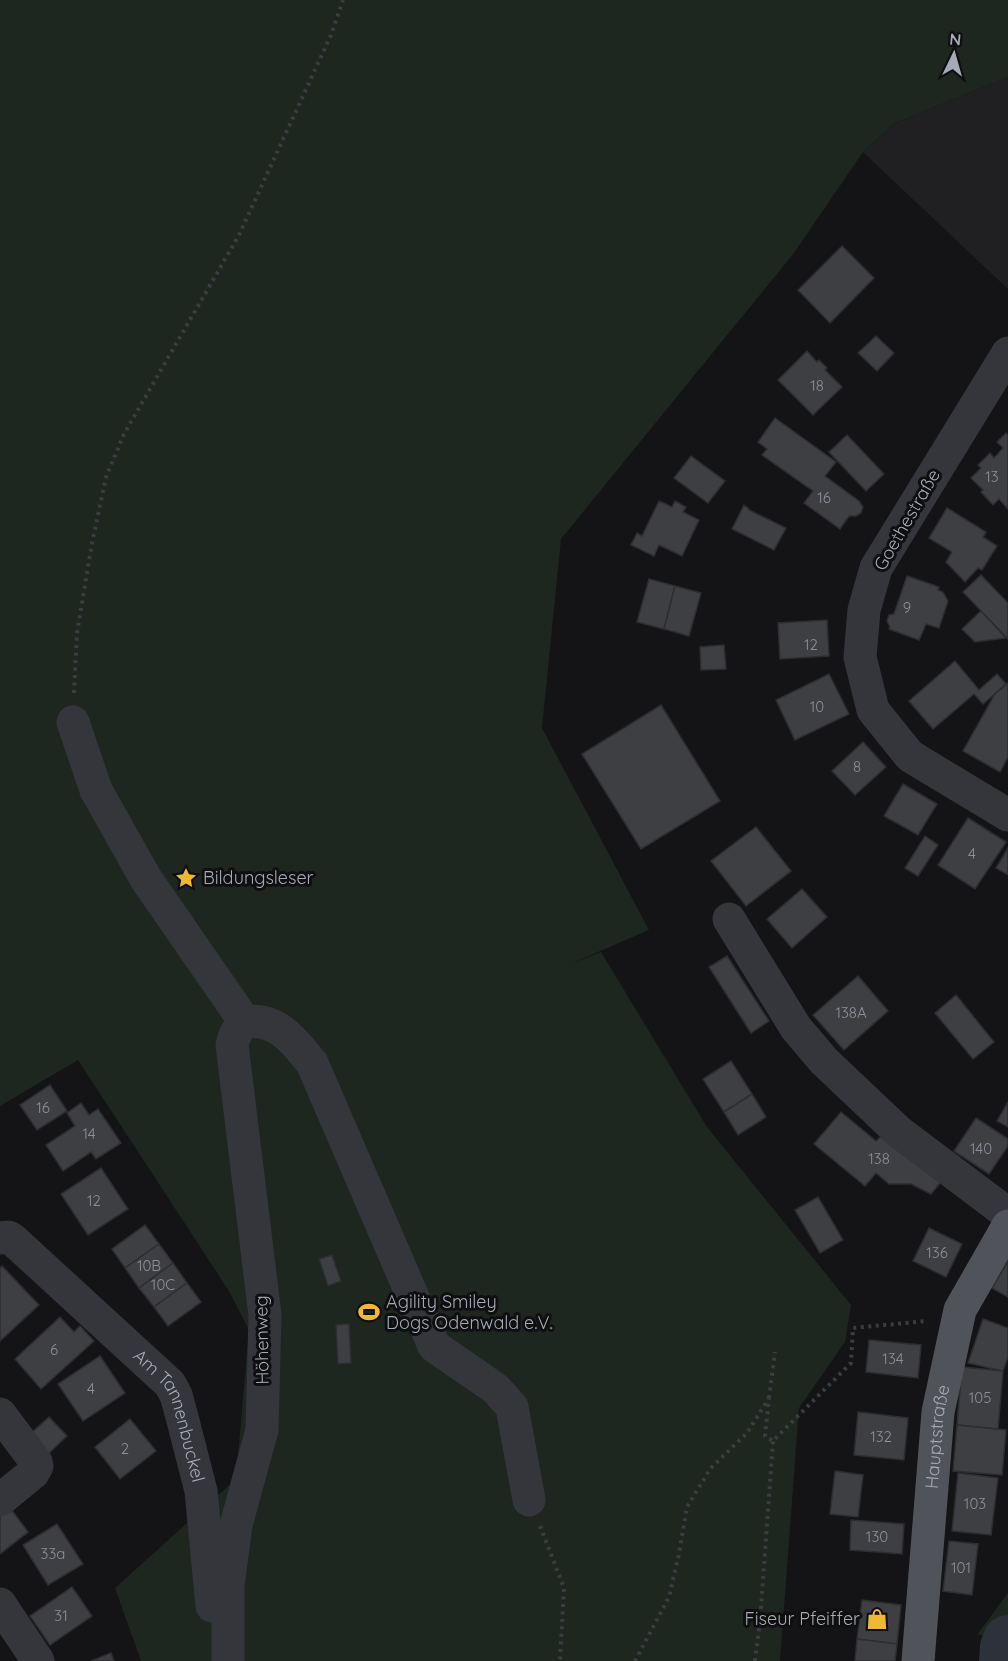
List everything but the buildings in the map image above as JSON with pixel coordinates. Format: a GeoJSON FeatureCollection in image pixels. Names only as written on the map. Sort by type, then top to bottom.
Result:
{"type":"FeatureCollection","features":[{"type":"Feature","properties":{"kind":"main road","name":"Hauptstraße"},"geometry":{"type":"LineString","coordinates":[[918,1661],[938,1412],[960,1310],[1008,1226]]}},
{"type":"Feature","properties":{"kind":"street","name":"Goethestraße"},"geometry":{"type":"LineString","coordinates":[[1008,353],[876,568],[864,610],[860,657],[873,710],[910,756],[1008,815]]}},
{"type":"Feature","properties":{"kind":"street"},"geometry":{"type":"LineString","coordinates":[[73,722],[96,790],[146,879],[245,1022],[257,1020],[277,1027],[293,1039],[312,1064],[434,1346],[496,1389],[512,1407],[529,1500]]}},
{"type":"Feature","properties":{"kind":"street"},"geometry":{"type":"LineString","coordinates":[[729,918],[796,1028],[824,1061],[899,1132],[1008,1214]]}},
{"type":"Feature","properties":{"kind":"street","name":"Höhenweg"},"geometry":{"type":"LineString","coordinates":[[228,1661],[228,1585],[236,1525],[262,1430],[265,1315],[232,1045],[238,1027],[245,1022]]}},
{"type":"Feature","properties":{"kind":"street","name":"Am Tannenbuckel"},"geometry":{"type":"LineString","coordinates":[[0,1238],[12,1239],[171,1384],[176,1395],[201,1491],[214,1618],[223,1661]]}},
{"type":"Feature","properties":{"kind":"street"},"geometry":{"type":"LineString","coordinates":[[0,1414],[37,1466],[33,1473],[0,1500]]}},
{"type":"Feature","properties":{"kind":"street"},"geometry":{"type":"LineString","coordinates":[[0,1604],[38,1661]]}},
{"type":"Feature","properties":{"kind":"path"},"geometry":{"type":"LineString","coordinates":[[73,722],[77,633],[106,477],[124,434],[239,236],[331,36],[343,0]]}},
{"type":"Feature","properties":{"kind":"path"},"geometry":{"type":"LineString","coordinates":[[755,1661],[773,1441],[851,1363],[853,1328],[938,1320]]}},
{"type":"Feature","properties":{"kind":"path"},"geometry":{"type":"LineString","coordinates":[[773,1441],[765,1436],[775,1352]]}},
{"type":"Feature","properties":{"kind":"path"},"geometry":{"type":"LineString","coordinates":[[635,1661],[669,1597],[687,1507],[710,1469],[747,1432],[769,1398]]}},
{"type":"Feature","properties":{"kind":"path"},"geometry":{"type":"LineString","coordinates":[[529,1500],[564,1588],[560,1661]]}},
{"type":"Feature","properties":{"kind":"shaded area"},"geometry":{"type":"Polygon","coordinates":[[[0,0],[1008,0],[1008,77],[895,123],[863,152],[794,253],[561,539],[542,728],[649,930],[568,965],[601,952],[707,1127],[851,1305],[845,1342],[799,1408],[780,1661],[141,1661],[115,1588],[236,1479],[249,1330],[229,1291],[78,1060],[0,1106],[0,0]]]}},
{"type":"Feature","properties":{"kind":"shaded area"},"geometry":{"type":"Polygon","coordinates":[[[1008,77],[1008,289],[863,152],[895,123],[1008,77]]]}},
{"type":"Feature","properties":{"kind":"shaded area"},"geometry":{"type":"Polygon","coordinates":[[[1008,1593],[1008,1636],[977,1635],[1008,1593]]]}},
{"type":"Feature","properties":{"kind":"waterway"},"geometry":{"type":"LineString","coordinates":[[1004,1661],[1008,1640]]}},
{"type":"Feature","properties":{"kind":"place","name":"Bildungsleser"},"geometry":{"type":"Point","coordinates":[186,878]}},
{"type":"Feature","properties":{"kind":"place","name":"Agility Smiley Dogs Odenwald e.V."},"geometry":{"type":"Point","coordinates":[369,1312]}},
{"type":"Feature","properties":{"kind":"place","name":"Fiseur Pfeiffer"},"geometry":{"type":"Point","coordinates":[877,1619]}}]}
